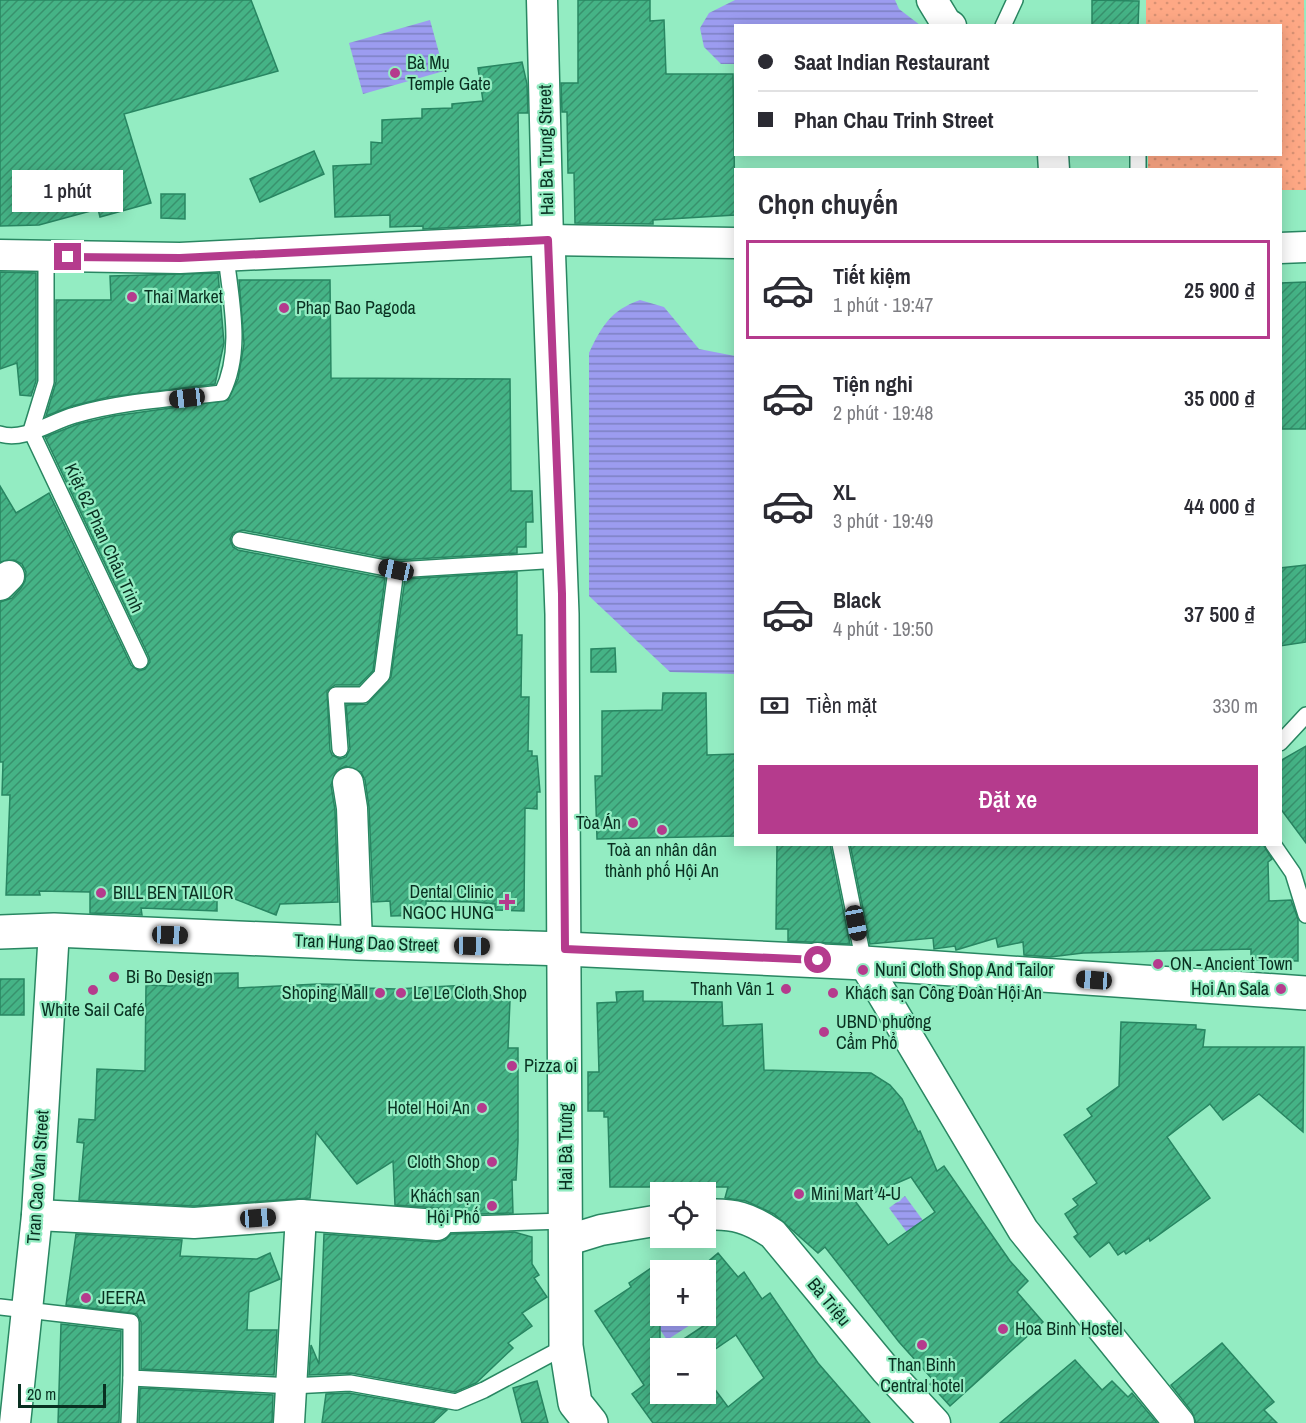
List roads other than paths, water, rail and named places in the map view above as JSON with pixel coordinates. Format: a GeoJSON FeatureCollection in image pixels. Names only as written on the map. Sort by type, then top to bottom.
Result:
{"type":"FeatureCollection","features":[{"type":"Feature","properties":{"kind":"main road","name":"Hai Ba Trung Street"},"geometry":{"type":"LineString","coordinates":[[548,240],[560,560],[565,949]]}},
{"type":"Feature","properties":{"kind":"main road","name":"Tran Hung Dao Street"},"geometry":{"type":"LineString","coordinates":[[0,932],[54,930],[565,949],[864,963],[1306,993]]}},
{"type":"Feature","properties":{"kind":"main road","name":"Hai Bà Trưng"},"geometry":{"type":"LineString","coordinates":[[565,949],[566,1346]]}},
{"type":"Feature","properties":{"kind":"main road"},"geometry":{"type":"LineString","coordinates":[[566,1346],[575,1402],[591,1423]]}},
{"type":"Feature","properties":{"kind":"street","name":"Hai Ba Trung Street"},"geometry":{"type":"LineString","coordinates":[[542,0],[548,240]]}},
{"type":"Feature","properties":{"kind":"street"},"geometry":{"type":"LineString","coordinates":[[932,0],[948,24]]}},
{"type":"Feature","properties":{"kind":"street"},"geometry":{"type":"LineString","coordinates":[[0,255],[180,258],[548,240],[734,243]]}},
{"type":"Feature","properties":{"kind":"street"},"geometry":{"type":"LineString","coordinates":[[1282,248],[1306,247]]}},
{"type":"Feature","properties":{"kind":"street"},"geometry":{"type":"LineString","coordinates":[[348,783],[352,808],[357,943]]}},
{"type":"Feature","properties":{"kind":"street","name":"Tran Cao Van Street"},"geometry":{"type":"LineString","coordinates":[[15,1423],[13,1309],[37,1215],[54,930]]}},
{"type":"Feature","properties":{"kind":"street"},"geometry":{"type":"LineString","coordinates":[[864,963],[1023,1230],[1179,1423]]}},
{"type":"Feature","properties":{"kind":"street","name":"Bà Triệu"},"geometry":{"type":"LineString","coordinates":[[716,1214],[753,1220],[773,1234],[885,1369],[935,1423]]}},
{"type":"Feature","properties":{"kind":"street"},"geometry":{"type":"LineString","coordinates":[[37,1215],[194,1223],[301,1215],[437,1225]]}},
{"type":"Feature","properties":{"kind":"street"},"geometry":{"type":"LineString","coordinates":[[289,1423],[301,1215]]}},
{"type":"Feature","properties":{"kind":"street"},"geometry":{"type":"LineString","coordinates":[[565,1231],[601,1230],[650,1222]]}},
{"type":"Feature","properties":{"kind":"lane"},"geometry":{"type":"LineString","coordinates":[[1003,24],[1015,0]]}},
{"type":"Feature","properties":{"kind":"lane"},"geometry":{"type":"LineString","coordinates":[[32,431],[46,382],[46,256]]}},
{"type":"Feature","properties":{"kind":"lane"},"geometry":{"type":"LineString","coordinates":[[0,434],[12,436],[74,415],[105,408],[222,393],[231,375],[234,353],[226,256]]}},
{"type":"Feature","properties":{"kind":"lane","name":"Kiệt 62 Phan Châu Trinh"},"geometry":{"type":"LineString","coordinates":[[32,431],[140,661]]}},
{"type":"Feature","properties":{"kind":"lane"},"geometry":{"type":"LineString","coordinates":[[240,540],[396,570],[560,560]]}},
{"type":"Feature","properties":{"kind":"lane"},"geometry":{"type":"LineString","coordinates":[[340,749],[336,695],[363,695],[382,675],[396,570]]}},
{"type":"Feature","properties":{"kind":"lane"},"geometry":{"type":"LineString","coordinates":[[1282,741],[1306,715]]}},
{"type":"Feature","properties":{"kind":"lane"},"geometry":{"type":"LineString","coordinates":[[840,846],[864,963]]}},
{"type":"Feature","properties":{"kind":"lane"},"geometry":{"type":"LineString","coordinates":[[1274,846],[1293,873],[1306,915]]}},
{"type":"Feature","properties":{"kind":"lane"},"geometry":{"type":"LineString","coordinates":[[437,1225],[565,1231]]}},
{"type":"Feature","properties":{"kind":"lane"},"geometry":{"type":"LineString","coordinates":[[13,1309],[131,1322],[129,1423]]}},
{"type":"Feature","properties":{"kind":"lane"},"geometry":{"type":"LineString","coordinates":[[130,1378],[292,1386],[350,1383],[400,1390],[456,1402],[484,1390],[566,1346]]}},
{"type":"Feature","properties":{"kind":"water"},"geometry":{"type":"Polygon","coordinates":[[[735,0],[895,0],[899,9],[919,24],[734,24],[734,64],[721,64],[704,47],[700,28],[709,13],[735,0]]]}},
{"type":"Feature","properties":{"kind":"water"},"geometry":{"type":"Polygon","coordinates":[[[430,20],[444,71],[363,94],[349,43],[430,20]]]}},
{"type":"Feature","properties":{"kind":"water"},"geometry":{"type":"Polygon","coordinates":[[[640,300],[664,307],[699,349],[734,356],[734,674],[670,672],[589,596],[589,353],[608,320],[630,304],[640,300]]]}},
{"type":"Feature","properties":{"kind":"water"},"geometry":{"type":"Polygon","coordinates":[[[905,1196],[930,1230],[914,1242],[889,1208],[905,1196]]]}},
{"type":"Feature","properties":{"kind":"water"},"geometry":{"type":"Polygon","coordinates":[[[658,1326],[689,1326],[670,1338],[666,1338],[658,1326]]]}},
{"type":"Feature","properties":{"kind":"place","name":"Bà Mụ Temple Gate"},"geometry":{"type":"Point","coordinates":[395,73]}},
{"type":"Feature","properties":{"kind":"place","name":"Thai Market"},"geometry":{"type":"Point","coordinates":[132,297]}},
{"type":"Feature","properties":{"kind":"place","name":"Phap Bao Pagoda"},"geometry":{"type":"Point","coordinates":[284,308]}},
{"type":"Feature","properties":{"kind":"place","name":"Tòa Án"},"geometry":{"type":"Point","coordinates":[633,823]}},
{"type":"Feature","properties":{"kind":"place","name":"Toà an nhân dân thành phố Hội An"},"geometry":{"type":"Point","coordinates":[662,830]}},
{"type":"Feature","properties":{"kind":"place","name":"BILL BEN TAILOR"},"geometry":{"type":"Point","coordinates":[101,893]}},
{"type":"Feature","properties":{"kind":"place","name":"Dental Clinic NGOC HUNG"},"geometry":{"type":"Point","coordinates":[507,902]}},
{"type":"Feature","properties":{"kind":"place","name":"ON - Ancient Town"},"geometry":{"type":"Point","coordinates":[1158,964]}},
{"type":"Feature","properties":{"kind":"place","name":"Nuni Cloth Shop And Tailor"},"geometry":{"type":"Point","coordinates":[863,970]}},
{"type":"Feature","properties":{"kind":"place","name":"Bi Bo Design"},"geometry":{"type":"Point","coordinates":[114,977]}},
{"type":"Feature","properties":{"kind":"place","name":"Thanh Vân 1"},"geometry":{"type":"Point","coordinates":[786,989]}},
{"type":"Feature","properties":{"kind":"place","name":"Hoi An Sala"},"geometry":{"type":"Point","coordinates":[1281,989]}},
{"type":"Feature","properties":{"kind":"place","name":"White Sail Café"},"geometry":{"type":"Point","coordinates":[93,990]}},
{"type":"Feature","properties":{"kind":"place","name":"Shoping Mall"},"geometry":{"type":"Point","coordinates":[380,993]}},
{"type":"Feature","properties":{"kind":"place","name":"Le Le Cloth Shop"},"geometry":{"type":"Point","coordinates":[401,993]}},
{"type":"Feature","properties":{"kind":"place","name":"Khách sạn Công Đoàn Hội An"},"geometry":{"type":"Point","coordinates":[833,993]}},
{"type":"Feature","properties":{"kind":"place","name":"UBND phường Cẩm Phổ"},"geometry":{"type":"Point","coordinates":[824,1032]}},
{"type":"Feature","properties":{"kind":"place","name":"Pizza oi"},"geometry":{"type":"Point","coordinates":[512,1066]}},
{"type":"Feature","properties":{"kind":"place","name":"Hotel Hoi An"},"geometry":{"type":"Point","coordinates":[482,1108]}},
{"type":"Feature","properties":{"kind":"place","name":"Cloth Shop"},"geometry":{"type":"Point","coordinates":[492,1162]}},
{"type":"Feature","properties":{"kind":"place","name":"Mini Mart 4-U"},"geometry":{"type":"Point","coordinates":[799,1194]}},
{"type":"Feature","properties":{"kind":"place","name":"Khách sạn Hội Phố"},"geometry":{"type":"Point","coordinates":[492,1206]}},
{"type":"Feature","properties":{"kind":"place","name":"JEERA"},"geometry":{"type":"Point","coordinates":[86,1298]}},
{"type":"Feature","properties":{"kind":"place","name":"Hoa Binh Hostel"},"geometry":{"type":"Point","coordinates":[1003,1329]}},
{"type":"Feature","properties":{"kind":"place","name":"Than Binh Central hotel"},"geometry":{"type":"Point","coordinates":[922,1345]}}]}
